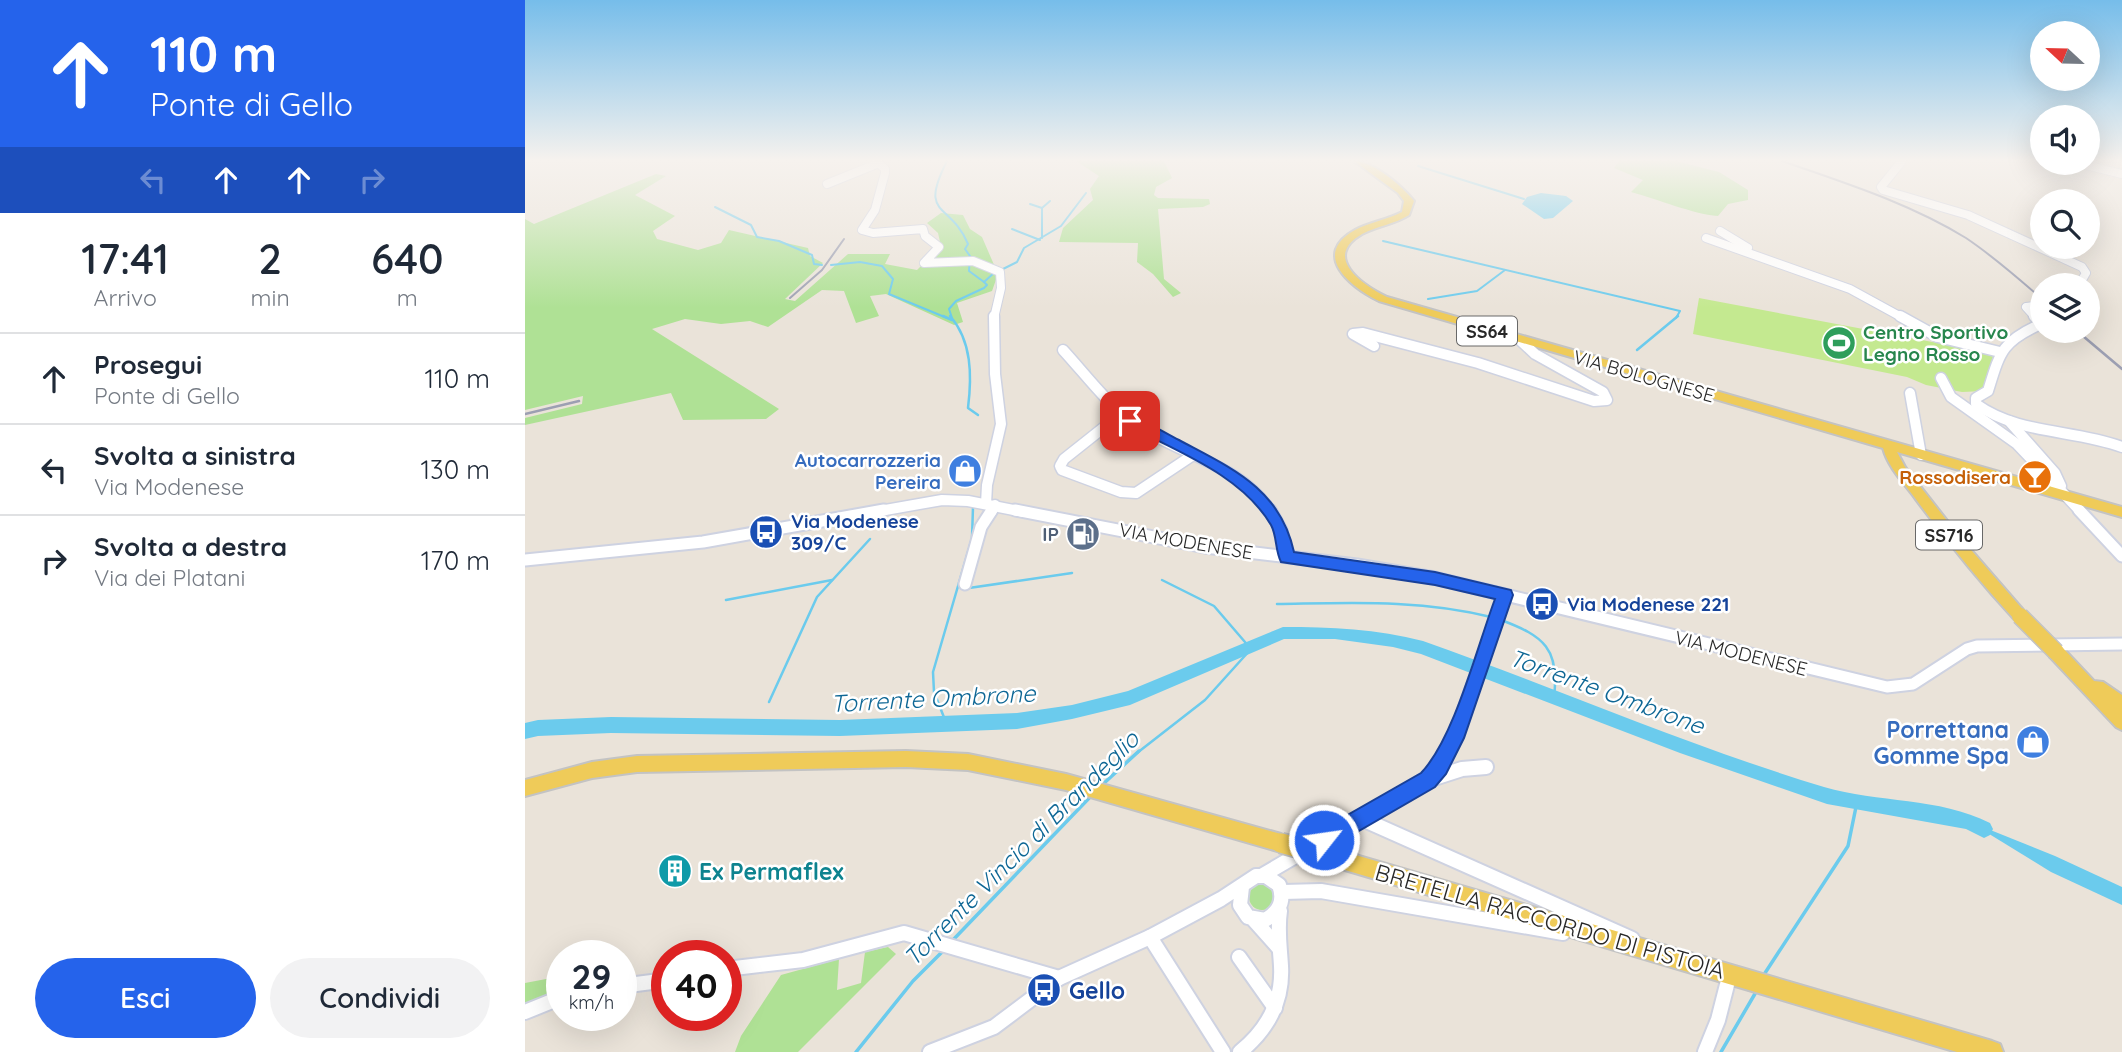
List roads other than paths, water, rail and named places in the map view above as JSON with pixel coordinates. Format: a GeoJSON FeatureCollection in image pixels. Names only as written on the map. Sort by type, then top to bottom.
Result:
{"type":"FeatureCollection","features":[{"type":"Feature","properties":{"kind":"main road","name":"VIA BOLOGNESE"},"geometry":{"type":"LineString","coordinates":[[1406,210],[1401,216],[1361,231],[1346,242],[1340,261],[1347,274],[1364,289],[1394,303],[2122,513]]}},
{"type":"Feature","properties":{"kind":"main road","name":"SS716"},"geometry":{"type":"LineString","coordinates":[[1889,446],[1891,454],[1905,475],[1967,558],[2020,617],[2083,676],[2120,694]]}},
{"type":"Feature","properties":{"kind":"main road"},"geometry":{"type":"LineString","coordinates":[[2056,652],[2122,722]]}},
{"type":"Feature","properties":{"kind":"main road","name":"BRETELLA RACCORDO DI PISTOIA"},"geometry":{"type":"LineString","coordinates":[[525,788],[592,770],[638,764],[875,759],[979,763],[1066,782],[1335,858],[1992,1052]]}},
{"type":"Feature","properties":{"kind":"street"},"geometry":{"type":"LineString","coordinates":[[874,210],[862,230],[873,233],[923,229],[925,236],[939,247],[924,263],[973,261],[1000,272],[1001,288],[995,310],[995,373],[1001,424],[987,485],[990,505],[965,584]]}},
{"type":"Feature","properties":{"kind":"street"},"geometry":{"type":"LineString","coordinates":[[1951,210],[1968,215],[2082,267],[2086,273]]}},
{"type":"Feature","properties":{"kind":"street"},"geometry":{"type":"LineString","coordinates":[[1720,231],[1761,258]]}},
{"type":"Feature","properties":{"kind":"street"},"geometry":{"type":"LineString","coordinates":[[1706,238],[1863,295],[1938,337],[2000,352]]}},
{"type":"Feature","properties":{"kind":"street"},"geometry":{"type":"LineString","coordinates":[[2030,329],[2021,333],[2000,352],[1988,391],[1975,401],[1983,409],[2008,421],[2100,438],[2122,447]]}},
{"type":"Feature","properties":{"kind":"street"},"geometry":{"type":"LineString","coordinates":[[1374,346],[1353,334],[1363,333],[1478,363],[1594,401],[1607,400],[1603,392],[1535,355],[1521,341]]}},
{"type":"Feature","properties":{"kind":"street"},"geometry":{"type":"LineString","coordinates":[[1063,350],[1139,428],[1230,474],[1258,498],[1280,527],[1287,557]]}},
{"type":"Feature","properties":{"kind":"street"},"geometry":{"type":"LineString","coordinates":[[1941,378],[1951,397],[2017,444],[2122,556]]}},
{"type":"Feature","properties":{"kind":"street"},"geometry":{"type":"LineString","coordinates":[[1910,393],[1921,455]]}},
{"type":"Feature","properties":{"kind":"street"},"geometry":{"type":"LineString","coordinates":[[1122,413],[1064,459],[1060,466],[1062,470],[1121,492],[1136,493],[1193,454]]}},
{"type":"Feature","properties":{"kind":"street"},"geometry":{"type":"LineString","coordinates":[[2008,421],[2055,473],[2065,496]]}},
{"type":"Feature","properties":{"kind":"street","name":"VIA MODENESE"},"geometry":{"type":"LineString","coordinates":[[525,560],[722,539],[942,500],[990,505],[1205,547],[1357,565],[1435,578],[1887,687],[1913,684],[1967,649],[1977,646],[2122,644]]}},
{"type":"Feature","properties":{"kind":"street"},"geometry":{"type":"LineString","coordinates":[[1428,780],[1446,757],[1454,738],[1505,595]]}},
{"type":"Feature","properties":{"kind":"street"},"geometry":{"type":"LineString","coordinates":[[930,1052],[994,1027],[1059,978],[1150,937],[1221,899],[1242,887],[1249,879],[1263,875],[1428,780],[1462,769],[1486,767]]}},
{"type":"Feature","properties":{"kind":"street"},"geometry":{"type":"LineString","coordinates":[[1360,818],[1612,929],[1646,948]]}},
{"type":"Feature","properties":{"kind":"street"},"geometry":{"type":"LineString","coordinates":[[1240,1052],[1259,1035],[1275,1008],[1281,979],[1278,947],[1280,887],[1286,862]]}},
{"type":"Feature","properties":{"kind":"street"},"geometry":{"type":"LineString","coordinates":[[1263,875],[1280,887],[1321,891],[1574,935],[1598,935]]}},
{"type":"Feature","properties":{"kind":"street"},"geometry":{"type":"LineString","coordinates":[[1242,887],[1240,905],[1245,914],[1254,920],[1278,947]]}},
{"type":"Feature","properties":{"kind":"street"},"geometry":{"type":"LineString","coordinates":[[1221,899],[1240,905]]}},
{"type":"Feature","properties":{"kind":"street"},"geometry":{"type":"LineString","coordinates":[[1254,920],[1268,919],[1280,908]]}},
{"type":"Feature","properties":{"kind":"street"},"geometry":{"type":"LineString","coordinates":[[742,966],[793,962],[893,934],[909,934],[1059,978]]}},
{"type":"Feature","properties":{"kind":"street"},"geometry":{"type":"LineString","coordinates":[[1150,937],[1223,1052]]}},
{"type":"Feature","properties":{"kind":"street"},"geometry":{"type":"LineString","coordinates":[[1239,957],[1275,1008]]}},
{"type":"Feature","properties":{"kind":"street"},"geometry":{"type":"LineString","coordinates":[[1705,1052],[1718,1020],[1730,973]]}},
{"type":"Feature","properties":{"kind":"street"},"geometry":{"type":"LineString","coordinates":[[525,1012],[546,1003]]}},
{"type":"Feature","properties":{"kind":"water"},"geometry":{"type":"Polygon","coordinates":[[[1531,210],[1562,210],[1553,218],[1544,219],[1531,210]]]}},
{"type":"Feature","properties":{"kind":"water"},"geometry":{"type":"Polygon","coordinates":[[[1968,821],[2055,856],[2122,887],[2122,905],[2051,872],[1968,821]]]}},
{"type":"Feature","properties":{"kind":"waterway"},"geometry":{"type":"LineString","coordinates":[[721,210],[751,225],[757,237],[779,241],[812,255],[814,264],[822,265]]}},
{"type":"Feature","properties":{"kind":"waterway"},"geometry":{"type":"LineString","coordinates":[[942,210],[961,230],[968,244],[965,249],[970,256],[969,271],[984,282]]}},
{"type":"Feature","properties":{"kind":"waterway"},"geometry":{"type":"LineString","coordinates":[[1042,210],[1042,237]]}},
{"type":"Feature","properties":{"kind":"waterway"},"geometry":{"type":"LineString","coordinates":[[1042,237],[1061,226],[1073,210]]}},
{"type":"Feature","properties":{"kind":"waterway"},"geometry":{"type":"LineString","coordinates":[[1012,229],[1038,239]]}},
{"type":"Feature","properties":{"kind":"waterway"},"geometry":{"type":"LineString","coordinates":[[1038,239],[1042,237]]}},
{"type":"Feature","properties":{"kind":"waterway"},"geometry":{"type":"LineString","coordinates":[[1001,270],[1017,262],[1024,248],[1038,239]]}},
{"type":"Feature","properties":{"kind":"waterway"},"geometry":{"type":"LineString","coordinates":[[1383,241],[1680,311],[1676,317]]}},
{"type":"Feature","properties":{"kind":"waterway"},"geometry":{"type":"LineString","coordinates":[[831,265],[860,262],[882,266],[893,279],[889,294],[947,318]]}},
{"type":"Feature","properties":{"kind":"waterway"},"geometry":{"type":"LineString","coordinates":[[1428,299],[1477,291],[1505,270]]}},
{"type":"Feature","properties":{"kind":"waterway"},"geometry":{"type":"LineString","coordinates":[[984,282],[995,272]]}},
{"type":"Feature","properties":{"kind":"waterway"},"geometry":{"type":"LineString","coordinates":[[952,318],[949,309],[956,301],[984,288],[987,285],[984,282]]}},
{"type":"Feature","properties":{"kind":"waterway"},"geometry":{"type":"LineString","coordinates":[[943,316],[952,320]]}},
{"type":"Feature","properties":{"kind":"waterway"},"geometry":{"type":"LineString","coordinates":[[950,316],[963,336],[969,359],[968,408],[978,415]]}},
{"type":"Feature","properties":{"kind":"waterway"},"geometry":{"type":"LineString","coordinates":[[1637,350],[1676,317]]}},
{"type":"Feature","properties":{"kind":"waterway"},"geometry":{"type":"LineString","coordinates":[[947,725],[934,692],[933,672],[972,538],[973,507]]}},
{"type":"Feature","properties":{"kind":"waterway"},"geometry":{"type":"LineString","coordinates":[[769,702],[817,597],[870,539]]}},
{"type":"Feature","properties":{"kind":"waterway"},"geometry":{"type":"LineString","coordinates":[[969,588],[1072,573]]}},
{"type":"Feature","properties":{"kind":"waterway"},"geometry":{"type":"LineString","coordinates":[[726,600],[832,580]]}},
{"type":"Feature","properties":{"kind":"waterway","name":"Torrente Vincio di Brandeglio"},"geometry":{"type":"LineString","coordinates":[[1137,753],[1205,700],[1251,649],[1214,606],[1162,580]]}},
{"type":"Feature","properties":{"kind":"waterway"},"geometry":{"type":"LineString","coordinates":[[1277,604],[1411,605],[1491,617]]}},
{"type":"Feature","properties":{"kind":"waterway"},"geometry":{"type":"LineString","coordinates":[[1501,620],[1528,632],[1546,646],[1554,667],[1554,697]]}},
{"type":"Feature","properties":{"kind":"waterway","name":"Torrente Ombrone"},"geometry":{"type":"LineString","coordinates":[[525,731],[611,725],[840,728],[1017,721],[1072,712],[1130,698],[1283,633],[1335,633],[1393,640],[1423,648],[1680,745],[1827,796],[1968,821],[1984,829]]}},
{"type":"Feature","properties":{"kind":"waterway","name":"Torrente Vincio di Brandeglio"},"geometry":{"type":"LineString","coordinates":[[1102,785],[1139,751]]}},
{"type":"Feature","properties":{"kind":"waterway","name":"Torrente Vincio di Brandeglio"},"geometry":{"type":"LineString","coordinates":[[952,941],[1093,794]]}},
{"type":"Feature","properties":{"kind":"waterway"},"geometry":{"type":"LineString","coordinates":[[1765,973],[1848,846],[1857,802]]}},
{"type":"Feature","properties":{"kind":"waterway","name":"Torrente Vincio di Brandeglio"},"geometry":{"type":"LineString","coordinates":[[856,1052],[913,981],[943,951]]}},
{"type":"Feature","properties":{"kind":"waterway"},"geometry":{"type":"LineString","coordinates":[[1721,1052],[1756,992]]}},
{"type":"Feature","properties":{"kind":"railway"},"geometry":{"type":"LineString","coordinates":[[1913,210],[1966,238],[2030,288]]}},
{"type":"Feature","properties":{"kind":"railway"},"geometry":{"type":"LineString","coordinates":[[790,298],[822,270],[844,239]]}},
{"type":"Feature","properties":{"kind":"railway"},"geometry":{"type":"LineString","coordinates":[[2091,343],[2122,369]]}},
{"type":"Feature","properties":{"kind":"railway"},"geometry":{"type":"LineString","coordinates":[[525,414],[579,401]]}},
{"type":"Feature","properties":{"kind":"place","name":"Centro Sportivo Legno Rosso"},"geometry":{"type":"Point","coordinates":[1839,343]}},
{"type":"Feature","properties":{"kind":"place","name":"Autocarrozzeria Pereira"},"geometry":{"type":"Point","coordinates":[965,471]}},
{"type":"Feature","properties":{"kind":"place","name":"Rossodisera"},"geometry":{"type":"Point","coordinates":[2035,477]}},
{"type":"Feature","properties":{"kind":"place","name":"Via Modenese 309/C"},"geometry":{"type":"Point","coordinates":[766,532]}},
{"type":"Feature","properties":{"kind":"place","name":"IP"},"geometry":{"type":"Point","coordinates":[1083,534]}},
{"type":"Feature","properties":{"kind":"place","name":"Via Modenese 221"},"geometry":{"type":"Point","coordinates":[1542,604]}},
{"type":"Feature","properties":{"kind":"place","name":"Porrettana Gomme Spa"},"geometry":{"type":"Point","coordinates":[2033,742]}},
{"type":"Feature","properties":{"kind":"place","name":"Ex Permaflex"},"geometry":{"type":"Point","coordinates":[675,871]}},
{"type":"Feature","properties":{"kind":"place","name":"Gello"},"geometry":{"type":"Point","coordinates":[1044,990]}}]}
